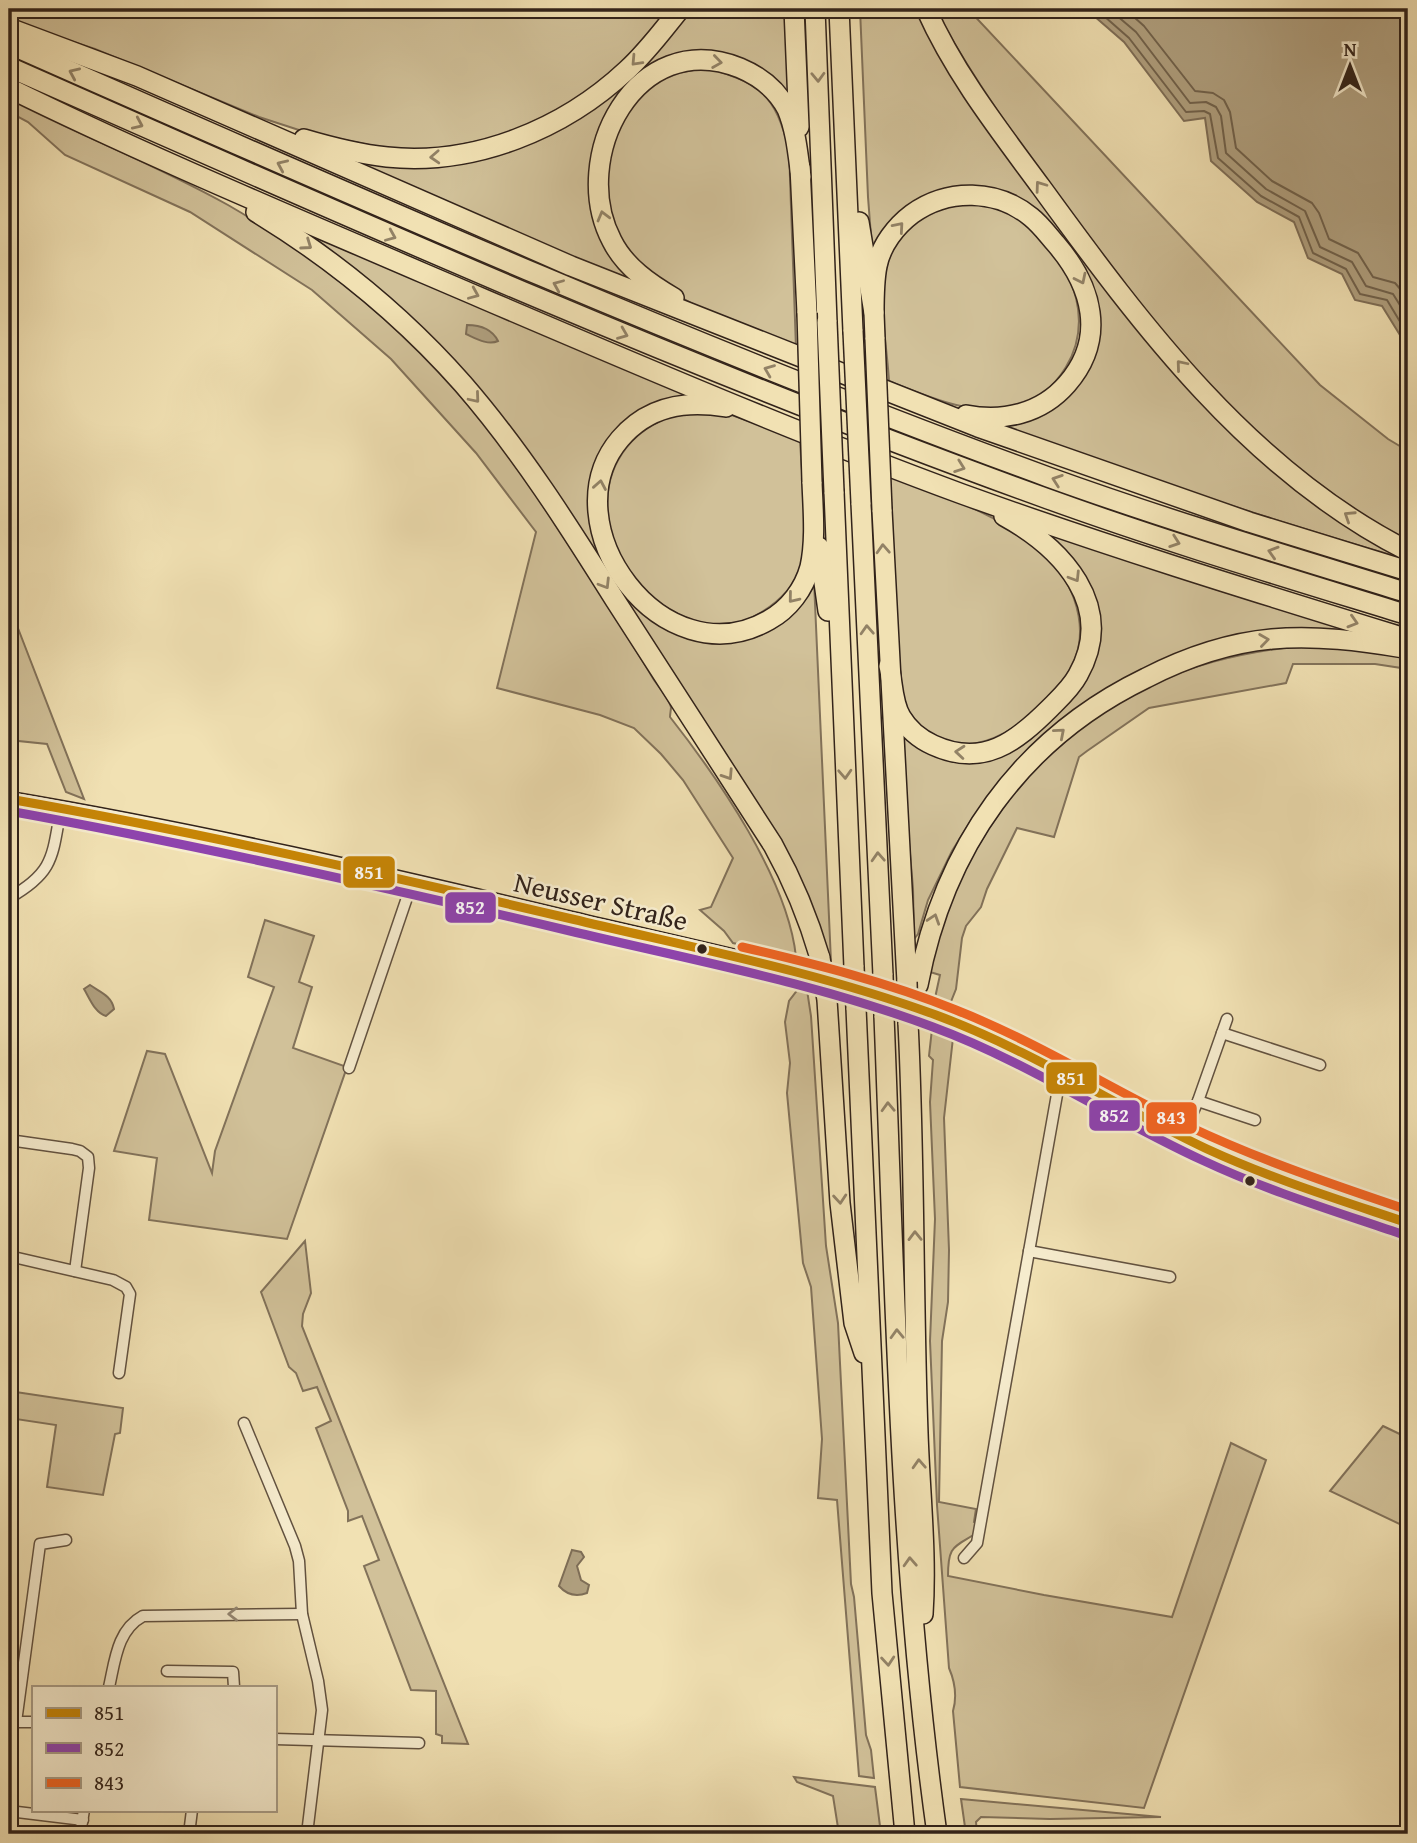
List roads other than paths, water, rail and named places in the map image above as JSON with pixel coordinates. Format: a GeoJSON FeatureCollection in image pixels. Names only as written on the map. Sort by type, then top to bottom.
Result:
{"type":"FeatureCollection","features":[{"type":"Feature","properties":{"kind":"highway"},"geometry":{"type":"LineString","coordinates":[[228,116],[327,146],[388,157],[446,157],[477,151],[545,128],[577,110],[629,68],[680,9]]}},
{"type":"Feature","properties":{"kind":"highway"},"geometry":{"type":"LineString","coordinates":[[774,419],[721,407],[681,405],[654,412],[629,429],[607,459],[597,502],[608,550],[631,590],[662,617],[695,632],[715,635],[737,633],[757,627],[775,617],[791,603],[803,586],[812,550],[813,482],[794,9]]}},
{"type":"Feature","properties":{"kind":"highway"},"geometry":{"type":"LineString","coordinates":[[816,9],[842,706],[871,1373],[883,1592],[905,1834]]}},
{"type":"Feature","properties":{"kind":"highway"},"geometry":{"type":"LineString","coordinates":[[839,9],[883,975],[898,1371],[911,1583],[937,1834]]}},
{"type":"Feature","properties":{"kind":"highway"},"geometry":{"type":"LineString","coordinates":[[926,9],[936,32],[978,101],[1084,247],[1209,398],[1264,453],[1308,488],[1354,520],[1408,551]]}},
{"type":"Feature","properties":{"kind":"highway"},"geometry":{"type":"LineString","coordinates":[[9,28],[90,56],[559,260],[930,408],[1054,455],[1249,522],[1408,571]]}},
{"type":"Feature","properties":{"kind":"highway"},"geometry":{"type":"LineString","coordinates":[[9,44],[547,280],[793,380],[1052,479],[1243,543],[1408,593]]}},
{"type":"Feature","properties":{"kind":"highway"},"geometry":{"type":"LineString","coordinates":[[720,326],[638,274],[612,242],[603,221],[597,179],[601,157],[618,109],[639,84],[652,74],[670,66],[711,60],[730,64],[765,82],[786,108],[792,125],[801,177]]}},
{"type":"Feature","properties":{"kind":"highway"},"geometry":{"type":"LineString","coordinates":[[9,66],[333,211],[554,306],[781,398],[1051,500],[1240,564],[1408,615]]}},
{"type":"Feature","properties":{"kind":"highway"},"geometry":{"type":"LineString","coordinates":[[9,88],[186,172],[545,325],[962,494],[1233,585],[1408,639]]}},
{"type":"Feature","properties":{"kind":"highway"},"geometry":{"type":"LineString","coordinates":[[845,132],[873,313],[889,666],[912,983],[918,1434],[926,1579],[920,1678]]}},
{"type":"Feature","properties":{"kind":"highway"},"geometry":{"type":"LineString","coordinates":[[186,172],[287,231],[342,271],[404,323],[462,383],[493,420],[563,517],[773,845],[801,902],[820,958],[827,1000],[840,1203],[853,1323],[871,1373]]}},
{"type":"Feature","properties":{"kind":"highway"},"geometry":{"type":"LineString","coordinates":[[873,313],[877,265],[893,232],[906,218],[922,207],[949,197],[991,197],[1023,211],[1038,223],[1076,269],[1089,300],[1090,334],[1079,366],[1056,396],[1032,410],[1005,417],[976,416],[930,408]]}},
{"type":"Feature","properties":{"kind":"highway"},"geometry":{"type":"LineString","coordinates":[[889,666],[895,702],[901,717],[912,731],[945,751],[965,754],[983,753],[1017,738],[1066,691],[1078,676],[1087,655],[1091,629],[1088,606],[1070,568],[1033,533],[962,494]]}},
{"type":"Feature","properties":{"kind":"highway"},"geometry":{"type":"LineString","coordinates":[[813,510],[842,706]]}},
{"type":"Feature","properties":{"kind":"highway"},"geometry":{"type":"LineString","coordinates":[[912,983],[947,884],[966,845],[995,801],[1036,753],[1095,706],[1162,670],[1197,655],[1234,645],[1301,637],[1408,648]]}},
{"type":"Feature","properties":{"kind":"main road","name":"Neusser Straße"},"geometry":{"type":"LineString","coordinates":[[9,799],[282,850],[877,994],[932,1013],[1006,1044],[1182,1136],[1264,1173],[1408,1223]]}},
{"type":"Feature","properties":{"kind":"street"},"geometry":{"type":"LineString","coordinates":[[9,898],[28,887],[47,868],[53,853],[61,808]]}},
{"type":"Feature","properties":{"kind":"street"},"geometry":{"type":"LineString","coordinates":[[349,1068],[414,880]]}},
{"type":"Feature","properties":{"kind":"street"},"geometry":{"type":"LineString","coordinates":[[1182,1136],[1198,1101],[1227,1019]]}},
{"type":"Feature","properties":{"kind":"street"},"geometry":{"type":"LineString","coordinates":[[1222,1033],[1320,1065]]}},
{"type":"Feature","properties":{"kind":"street"},"geometry":{"type":"LineString","coordinates":[[964,1558],[977,1542],[1061,1072]]}},
{"type":"Feature","properties":{"kind":"street"},"geometry":{"type":"LineString","coordinates":[[1198,1101],[1255,1120]]}},
{"type":"Feature","properties":{"kind":"street"},"geometry":{"type":"LineString","coordinates":[[9,1140],[72,1149],[88,1157],[89,1168],[75,1271]]}},
{"type":"Feature","properties":{"kind":"street"},"geometry":{"type":"LineString","coordinates":[[1029,1251],[1170,1277]]}},
{"type":"Feature","properties":{"kind":"street"},"geometry":{"type":"LineString","coordinates":[[9,1256],[121,1283],[130,1294],[119,1373]]}},
{"type":"Feature","properties":{"kind":"street"},"geometry":{"type":"LineString","coordinates":[[244,1423],[295,1546],[299,1561],[302,1615],[321,1695],[320,1740],[307,1834]]}},
{"type":"Feature","properties":{"kind":"street"},"geometry":{"type":"LineString","coordinates":[[32,1723],[12,1722],[40,1544],[66,1540]]}},
{"type":"Feature","properties":{"kind":"street"},"geometry":{"type":"LineString","coordinates":[[108,1686],[124,1632],[143,1615],[302,1615]]}},
{"type":"Feature","properties":{"kind":"street"},"geometry":{"type":"LineString","coordinates":[[167,1671],[233,1672],[234,1686]]}},
{"type":"Feature","properties":{"kind":"street"},"geometry":{"type":"LineString","coordinates":[[276,1738],[419,1743]]}},
{"type":"Feature","properties":{"kind":"street"},"geometry":{"type":"LineString","coordinates":[[9,1811],[84,1815],[80,1834]]}},
{"type":"Feature","properties":{"kind":"street"},"geometry":{"type":"LineString","coordinates":[[189,1834],[192,1812]]}},
{"type":"Feature","properties":{"kind":"water"},"geometry":{"type":"Polygon","coordinates":[[[1086,9],[1408,9],[1408,348],[1382,306],[1355,300],[1342,274],[1308,258],[1294,222],[1257,202],[1211,161],[1205,118],[1184,121],[1124,42],[1086,9]]]}},
{"type":"Feature","properties":{"kind":"water"},"geometry":{"type":"Polygon","coordinates":[[[467,325],[485,328],[498,341],[486,342],[466,334],[467,325]]]}},
{"type":"Feature","properties":{"kind":"water"},"geometry":{"type":"Polygon","coordinates":[[[90,985],[111,1001],[114,1009],[106,1016],[96,1009],[84,989],[90,985]]]}},
{"type":"Feature","properties":{"kind":"water"},"geometry":{"type":"Polygon","coordinates":[[[572,1550],[581,1552],[584,1557],[577,1566],[581,1580],[589,1585],[587,1593],[579,1595],[559,1586],[572,1550]]]}}]}
